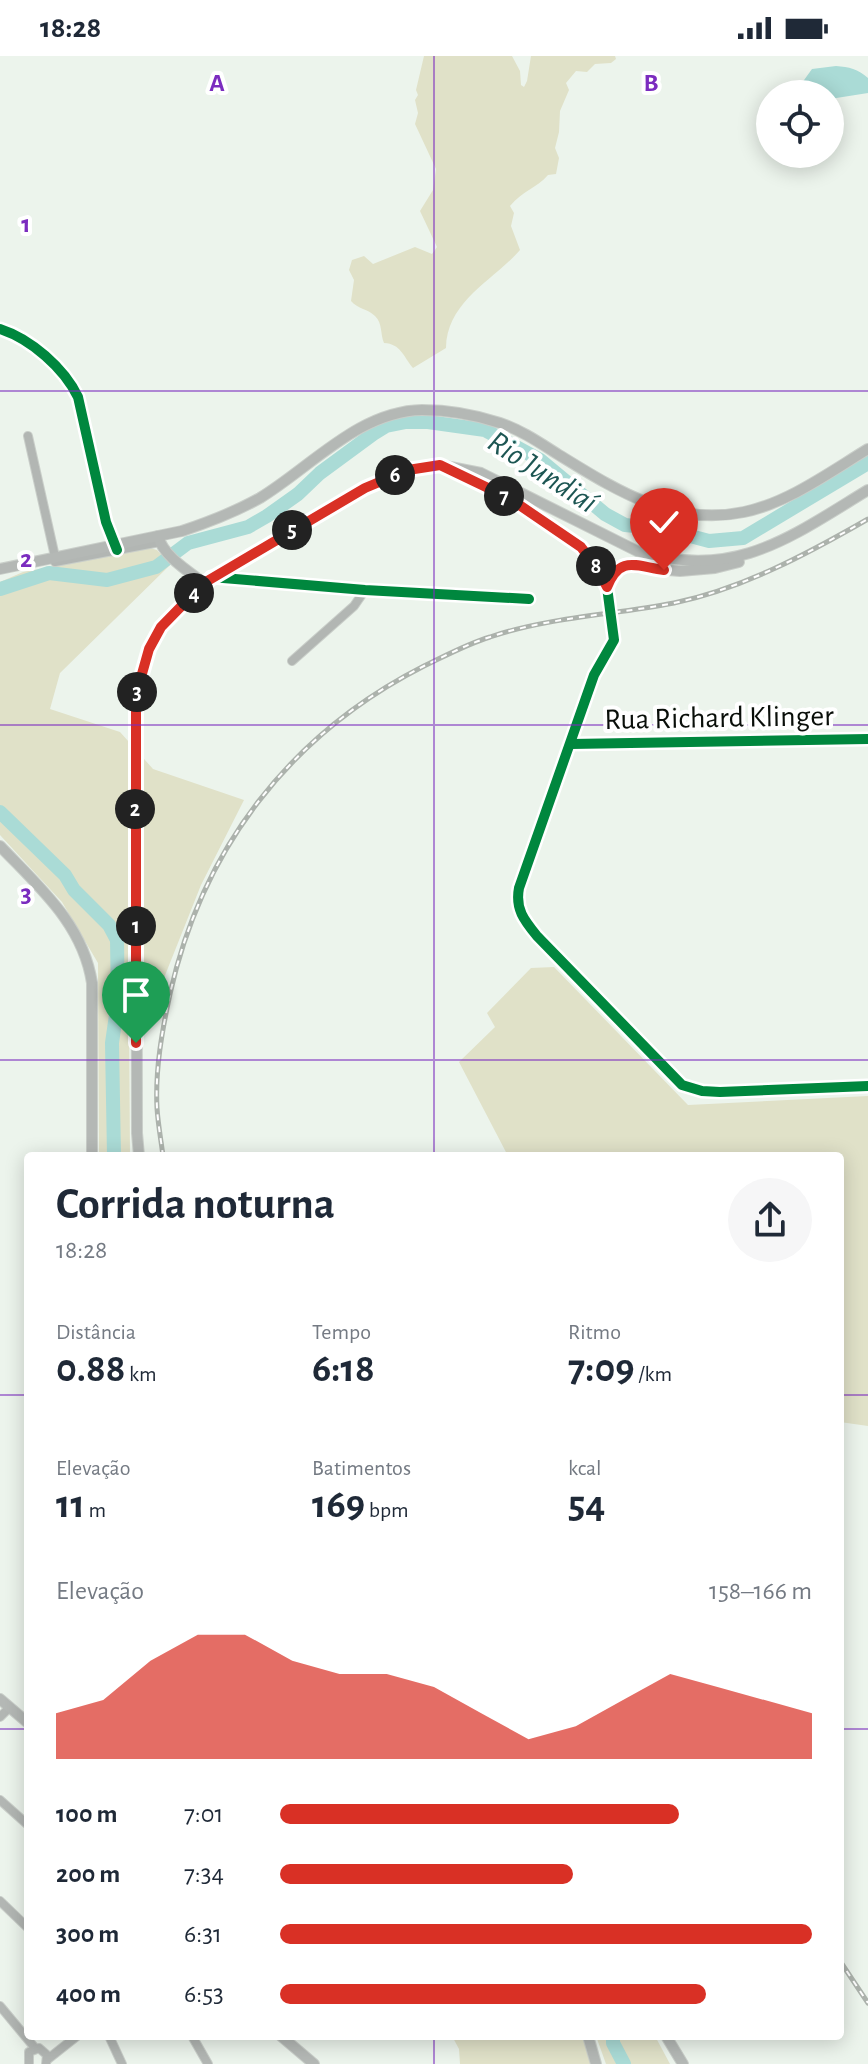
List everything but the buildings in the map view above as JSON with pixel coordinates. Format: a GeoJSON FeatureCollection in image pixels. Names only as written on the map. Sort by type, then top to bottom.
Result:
{"type":"FeatureCollection","features":[{"type":"Feature","properties":{"kind":"main road"},"geometry":{"type":"LineString","coordinates":[[0,569],[161,541],[259,498],[373,420],[421,410],[460,413],[501,423],[623,493],[674,512],[697,515],[744,512],[765,506],[868,449]]}},
{"type":"Feature","properties":{"kind":"main road"},"geometry":{"type":"LineString","coordinates":[[440,465],[509,498],[572,540],[590,557],[607,591]]}},
{"type":"Feature","properties":{"kind":"main road"},"geometry":{"type":"LineString","coordinates":[[139,1152],[136,695],[149,649],[161,627],[208,580],[365,488],[408,470],[440,465],[467,469],[495,479],[618,542],[658,557],[714,560],[765,549]]}},
{"type":"Feature","properties":{"kind":"main road"},"geometry":{"type":"LineString","coordinates":[[607,591],[614,571],[622,566],[699,570],[751,559],[868,490]]}},
{"type":"Feature","properties":{"kind":"main road"},"geometry":{"type":"LineString","coordinates":[[161,541],[186,570],[208,580]]}},
{"type":"Feature","properties":{"kind":"main road"},"geometry":{"type":"LineString","coordinates":[[0,846],[57,906],[77,934],[89,967],[92,983],[92,1152]]}},
{"type":"Feature","properties":{"kind":"main road"},"geometry":{"type":"LineString","coordinates":[[0,1699],[24,1719]]}},
{"type":"Feature","properties":{"kind":"main road"},"geometry":{"type":"LineString","coordinates":[[286,2040],[314,2064]]}},
{"type":"Feature","properties":{"kind":"main road"},"geometry":{"type":"LineString","coordinates":[[589,2040],[596,2064]]}},
{"type":"Feature","properties":{"kind":"main road"},"geometry":{"type":"LineString","coordinates":[[668,2040],[683,2064]]}},
{"type":"Feature","properties":{"kind":"street"},"geometry":{"type":"LineString","coordinates":[[0,329],[52,360],[70,380],[78,397],[106,522],[116,547]]}},
{"type":"Feature","properties":{"kind":"street"},"geometry":{"type":"LineString","coordinates":[[0,576],[56,559],[28,436]]}},
{"type":"Feature","properties":{"kind":"street"},"geometry":{"type":"LineString","coordinates":[[208,580],[529,599]]}},
{"type":"Feature","properties":{"kind":"street"},"geometry":{"type":"LineString","coordinates":[[292,661],[354,606],[365,590]]}},
{"type":"Feature","properties":{"kind":"street"},"geometry":{"type":"LineString","coordinates":[[607,591],[614,640],[594,675],[519,888],[518,910],[537,936],[682,1085],[720,1092],[868,1086]]}},
{"type":"Feature","properties":{"kind":"street","name":"Rua Richard Klinger"},"geometry":{"type":"LineString","coordinates":[[571,744],[868,739]]}},
{"type":"Feature","properties":{"kind":"street"},"geometry":{"type":"LineString","coordinates":[[0,1717],[10,1707]]}},
{"type":"Feature","properties":{"kind":"street"},"geometry":{"type":"LineString","coordinates":[[0,1800],[24,1821]]}},
{"type":"Feature","properties":{"kind":"street"},"geometry":{"type":"LineString","coordinates":[[0,1901],[24,1924]]}},
{"type":"Feature","properties":{"kind":"street"},"geometry":{"type":"LineString","coordinates":[[0,2006],[22,2034],[26,2061]]}},
{"type":"Feature","properties":{"kind":"street"},"geometry":{"type":"LineString","coordinates":[[29,2040],[39,2048],[46,2063],[71,2040]]}},
{"type":"Feature","properties":{"kind":"street"},"geometry":{"type":"LineString","coordinates":[[111,2040],[122,2064]]}},
{"type":"Feature","properties":{"kind":"street"},"geometry":{"type":"LineString","coordinates":[[194,2040],[208,2064]]}},
{"type":"Feature","properties":{"kind":"street"},"geometry":{"type":"LineString","coordinates":[[26,2061],[39,2048],[67,2043]]}},
{"type":"Feature","properties":{"kind":"green space"},"geometry":{"type":"Polygon","coordinates":[[[424,56],[512,56],[524,87],[531,56],[615,56],[616,59],[611,63],[595,64],[587,72],[576,71],[566,83],[569,90],[560,111],[555,148],[559,158],[556,174],[548,175],[510,206],[514,213],[511,226],[520,250],[463,305],[448,332],[446,348],[413,368],[398,348],[384,343],[375,316],[351,301],[354,280],[349,270],[352,260],[364,256],[373,264],[415,247],[432,254],[437,247],[420,211],[433,190],[436,169],[415,124],[418,113],[416,90],[424,56]]]}},
{"type":"Feature","properties":{"kind":"green space"},"geometry":{"type":"Polygon","coordinates":[[[150,548],[157,550],[170,565],[60,673],[50,709],[120,732],[153,769],[244,800],[201,885],[162,983],[161,1015],[129,1015],[130,1152],[99,1152],[98,963],[62,902],[0,835],[0,582],[23,572],[150,548]]]}},
{"type":"Feature","properties":{"kind":"green space"},"geometry":{"type":"Polygon","coordinates":[[[554,967],[688,1105],[868,1096],[868,1426],[844,1423],[844,1152],[506,1152],[459,1062],[495,1027],[487,1013],[531,968],[554,967]]]}},
{"type":"Feature","properties":{"kind":"green space"},"geometry":{"type":"Polygon","coordinates":[[[454,2040],[590,2040],[601,2064],[460,2064],[459,2049],[454,2040]]]}},
{"type":"Feature","properties":{"kind":"green space"},"geometry":{"type":"Polygon","coordinates":[[[597,2040],[657,2040],[670,2064],[606,2064],[597,2040]]]}},
{"type":"Feature","properties":{"kind":"water"},"geometry":{"type":"Polygon","coordinates":[[[836,66],[861,72],[868,78],[868,93],[844,97],[844,80],[804,80],[812,69],[836,66]]]}},
{"type":"Feature","properties":{"kind":"waterway","name":"Rio Jundiaí"},"geometry":{"type":"LineString","coordinates":[[0,589],[49,573],[107,580],[156,567],[188,543],[248,527],[267,516],[373,434],[386,426],[406,422],[485,430],[540,460],[605,514],[625,525],[664,529],[709,541],[743,538],[868,463]]}},
{"type":"Feature","properties":{"kind":"waterway","name":"Rio Jundiaí"},"geometry":{"type":"LineString","coordinates":[[0,812],[65,875],[74,890],[109,925],[117,940],[118,1001],[112,1043],[114,1152]]}},
{"type":"Feature","properties":{"kind":"waterway","name":"Rio Jundiaí"},"geometry":{"type":"LineString","coordinates":[[613,2040],[624,2064]]}},
{"type":"Feature","properties":{"kind":"railway"},"geometry":{"type":"LineString","coordinates":[[162,1152],[157,1108],[162,1036],[185,941],[204,891],[229,844],[259,801],[293,761],[332,726],[376,694],[424,666],[473,643],[535,625],[700,597],[774,568],[868,519]]}},
{"type":"Feature","properties":{"kind":"railway"},"geometry":{"type":"LineString","coordinates":[[844,1967],[868,2003]]}},
{"type":"Feature","properties":{"kind":"cycle path"},"geometry":{"type":"LineString","coordinates":[[0,329],[35,347],[55,365],[78,397],[106,522],[117,550]]}},
{"type":"Feature","properties":{"kind":"cycle path"},"geometry":{"type":"LineString","coordinates":[[211,577],[529,599]]}},
{"type":"Feature","properties":{"kind":"cycle path"},"geometry":{"type":"LineString","coordinates":[[607,587],[614,640],[594,675],[519,888],[518,902],[522,914],[537,936],[682,1085],[720,1092],[868,1086]]}},
{"type":"Feature","properties":{"kind":"cycle path"},"geometry":{"type":"LineString","coordinates":[[571,744],[868,739]]}},
{"type":"Feature","properties":{"kind":"route"},"geometry":{"type":"LineString","coordinates":[[136,1043],[136,695],[149,649],[161,627],[204,583],[365,488],[408,470],[440,465],[509,498],[572,540],[590,557],[607,587],[614,571],[622,566],[664,570]]}}]}
